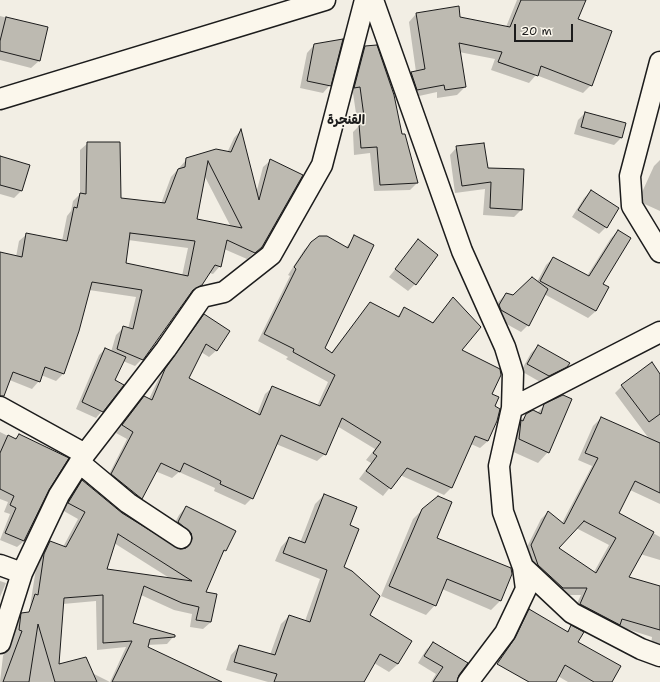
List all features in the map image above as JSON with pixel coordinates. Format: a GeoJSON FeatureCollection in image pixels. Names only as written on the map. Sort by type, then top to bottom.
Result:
{"type":"FeatureCollection","features":[{"type":"Feature","properties":{"kind":"street"},"geometry":{"type":"LineString","coordinates":[[0,99],[325,0]]}},
{"type":"Feature","properties":{"kind":"street"},"geometry":{"type":"LineString","coordinates":[[0,643],[22,573],[59,495],[83,458],[166,349],[202,297],[224,292],[271,255],[322,165],[365,0]]}},
{"type":"Feature","properties":{"kind":"street"},"geometry":{"type":"LineString","coordinates":[[373,0],[462,251],[505,347],[513,373],[512,408],[499,466],[503,512],[523,567],[526,589],[505,633],[468,682]]}},
{"type":"Feature","properties":{"kind":"street"},"geometry":{"type":"LineString","coordinates":[[660,62],[630,176],[632,206],[660,252]]}},
{"type":"Feature","properties":{"kind":"street"},"geometry":{"type":"LineString","coordinates":[[512,408],[660,332]]}},
{"type":"Feature","properties":{"kind":"street"},"geometry":{"type":"LineString","coordinates":[[0,407],[83,458],[128,503],[181,538]]}},
{"type":"Feature","properties":{"kind":"street"},"geometry":{"type":"LineString","coordinates":[[0,565],[22,573]]}},
{"type":"Feature","properties":{"kind":"street"},"geometry":{"type":"LineString","coordinates":[[523,567],[572,613],[641,649],[660,656]]}},
{"type":"Feature","properties":{"kind":"building"},"geometry":{"type":"Polygon","coordinates":[[[521,0],[586,0],[578,19],[612,31],[592,86],[541,66],[538,76],[498,62],[502,52],[459,43],[466,87],[445,90],[444,85],[417,90],[411,72],[425,69],[416,13],[459,6],[460,17],[510,27],[521,0]]]}},
{"type":"Feature","properties":{"kind":"building"},"geometry":{"type":"Polygon","coordinates":[[[6,17],[48,27],[40,61],[0,51],[0,41],[6,17]]]}},
{"type":"Feature","properties":{"kind":"building"},"geometry":{"type":"Polygon","coordinates":[[[343,39],[331,86],[307,81],[314,44],[343,39]]]}},
{"type":"Feature","properties":{"kind":"building"},"geometry":{"type":"Polygon","coordinates":[[[377,45],[394,95],[402,134],[405,134],[418,183],[380,185],[377,147],[361,148],[359,124],[365,124],[360,87],[354,88],[365,46],[377,45]]]}},
{"type":"Feature","properties":{"kind":"building"},"geometry":{"type":"Polygon","coordinates":[[[585,112],[626,123],[622,138],[581,127],[585,112]]]}},
{"type":"Feature","properties":{"kind":"building"},"geometry":{"type":"Polygon","coordinates":[[[241,129],[259,200],[270,159],[303,175],[262,247],[255,253],[227,240],[221,267],[215,265],[202,285],[193,290],[143,360],[117,349],[123,326],[133,329],[142,290],[92,282],[79,331],[64,374],[45,367],[40,382],[13,372],[4,396],[0,396],[0,252],[22,257],[26,233],[67,241],[74,207],[77,208],[80,193],[86,194],[87,142],[120,142],[121,198],[165,203],[178,169],[185,167],[186,158],[216,149],[231,152],[241,129]],[[208,161],[197,219],[242,228],[208,161]],[[130,233],[126,263],[188,276],[195,241],[130,233]]]}},
{"type":"Feature","properties":{"kind":"building"},"geometry":{"type":"Polygon","coordinates":[[[484,143],[488,168],[524,169],[522,210],[490,208],[491,182],[462,186],[456,146],[484,143]]]}},
{"type":"Feature","properties":{"kind":"building"},"geometry":{"type":"Polygon","coordinates":[[[0,156],[30,165],[22,191],[0,185],[0,156]]]}},
{"type":"Feature","properties":{"kind":"building"},"geometry":{"type":"Polygon","coordinates":[[[591,190],[619,208],[607,228],[578,210],[591,190]]]}},
{"type":"Feature","properties":{"kind":"building"},"geometry":{"type":"Polygon","coordinates":[[[618,230],[631,238],[603,284],[609,287],[596,311],[540,281],[553,257],[589,276],[618,230]]]}},
{"type":"Feature","properties":{"kind":"building"},"geometry":{"type":"Polygon","coordinates":[[[354,235],[374,245],[325,348],[332,353],[370,302],[399,317],[404,307],[433,323],[453,297],[481,327],[462,350],[500,369],[501,375],[492,394],[499,397],[495,406],[500,409],[497,421],[488,441],[475,436],[452,488],[407,468],[391,489],[366,471],[377,456],[373,453],[381,442],[342,418],[326,455],[281,435],[253,499],[220,484],[221,481],[184,463],[180,472],[161,463],[142,499],[111,474],[133,432],[122,425],[144,396],[152,400],[165,369],[204,314],[230,331],[217,351],[206,344],[189,378],[260,415],[272,386],[320,406],[335,375],[293,352],[294,349],[264,334],[296,269],[294,267],[311,242],[319,236],[327,236],[348,248],[354,235]]]}},
{"type":"Feature","properties":{"kind":"building"},"geometry":{"type":"Polygon","coordinates":[[[418,239],[438,255],[416,285],[395,269],[418,239]]]}},
{"type":"Feature","properties":{"kind":"building"},"geometry":{"type":"Polygon","coordinates":[[[532,277],[548,289],[529,326],[501,310],[499,305],[506,293],[513,295],[532,277]]]}},
{"type":"Feature","properties":{"kind":"building"},"geometry":{"type":"Polygon","coordinates":[[[538,345],[570,363],[567,367],[549,376],[527,364],[538,345]]]}},
{"type":"Feature","properties":{"kind":"building"},"geometry":{"type":"Polygon","coordinates":[[[105,348],[126,357],[115,380],[124,385],[103,412],[82,402],[105,348]]]}},
{"type":"Feature","properties":{"kind":"building"},"geometry":{"type":"Polygon","coordinates":[[[652,362],[660,374],[660,414],[649,422],[621,385],[652,362]]]}},
{"type":"Feature","properties":{"kind":"building"},"geometry":{"type":"Polygon","coordinates":[[[563,395],[572,399],[549,453],[519,439],[521,420],[523,421],[526,414],[533,410],[541,414],[544,404],[563,395]]]}},
{"type":"Feature","properties":{"kind":"building"},"geometry":{"type":"Polygon","coordinates":[[[601,417],[660,443],[660,493],[635,481],[619,513],[654,532],[629,577],[660,586],[660,630],[622,619],[620,625],[580,604],[587,588],[563,588],[538,565],[531,545],[548,511],[564,524],[598,458],[585,453],[601,417]],[[584,521],[559,548],[596,573],[616,538],[584,521]]]}},
{"type":"Feature","properties":{"kind":"building"},"geometry":{"type":"Polygon","coordinates":[[[19,434],[69,458],[49,490],[24,541],[5,533],[16,508],[10,505],[14,496],[0,489],[0,453],[8,435],[16,439],[19,434]]]}},
{"type":"Feature","properties":{"kind":"building"},"geometry":{"type":"Polygon","coordinates":[[[82,480],[122,513],[180,549],[186,548],[192,539],[191,533],[178,522],[186,506],[236,531],[226,551],[224,550],[206,592],[217,594],[211,622],[196,620],[199,607],[182,603],[144,586],[133,623],[175,635],[175,637],[150,639],[148,647],[222,682],[112,682],[132,641],[103,643],[103,595],[64,598],[59,664],[86,657],[97,682],[55,682],[38,624],[29,682],[3,682],[22,631],[19,630],[21,613],[29,612],[35,594],[38,595],[44,554],[50,541],[66,547],[85,512],[68,503],[82,480]],[[118,534],[107,569],[192,581],[118,534]]]}},
{"type":"Feature","properties":{"kind":"building"},"geometry":{"type":"Polygon","coordinates":[[[324,494],[357,507],[350,525],[359,529],[344,567],[352,571],[380,596],[370,615],[412,641],[398,664],[380,654],[364,682],[274,682],[277,674],[234,662],[239,645],[275,655],[289,615],[310,622],[327,570],[283,553],[289,537],[305,543],[324,494]]]}},
{"type":"Feature","properties":{"kind":"building"},"geometry":{"type":"Polygon","coordinates":[[[438,496],[452,502],[437,538],[511,568],[512,574],[501,601],[447,579],[436,606],[389,586],[422,509],[438,496]]]}},
{"type":"Feature","properties":{"kind":"building"},"geometry":{"type":"Polygon","coordinates":[[[529,609],[568,632],[571,625],[584,632],[578,642],[621,666],[612,682],[594,682],[565,665],[556,682],[529,682],[497,664],[515,638],[529,609]]]}},
{"type":"Feature","properties":{"kind":"building"},"geometry":{"type":"Polygon","coordinates":[[[433,642],[468,663],[459,675],[457,682],[433,682],[443,667],[424,656],[433,642]]]}},
{"type":"Feature","properties":{"kind":"district","name":"القنجرة"},"geometry":{"type":"Point","coordinates":[346,121]}}]}
